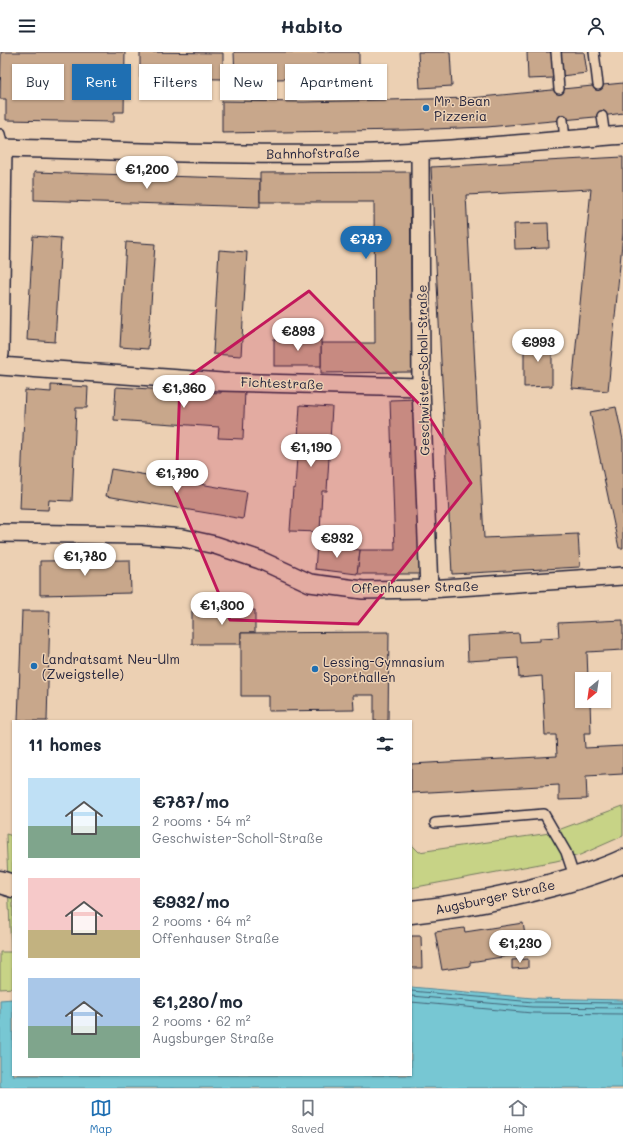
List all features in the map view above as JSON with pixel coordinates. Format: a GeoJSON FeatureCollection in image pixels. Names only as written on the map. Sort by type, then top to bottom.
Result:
{"type":"FeatureCollection","features":[{"type":"Feature","properties":{"kind":"street","name":"Bahnhofstraße"},"geometry":{"type":"LineString","coordinates":[[1,143],[216,154],[332,154],[420,151],[623,135]]}},
{"type":"Feature","properties":{"kind":"street"},"geometry":{"type":"LineString","coordinates":[[0,354],[1,143]]}},
{"type":"Feature","properties":{"kind":"street","name":"Geschwister-Scholl-Straße"},"geometry":{"type":"LineString","coordinates":[[420,151],[422,387],[429,589]]}},
{"type":"Feature","properties":{"kind":"street","name":"Fichtestraße"},"geometry":{"type":"LineString","coordinates":[[0,366],[222,382],[422,387]]}},
{"type":"Feature","properties":{"kind":"street","name":"Offenhauser Straße"},"geometry":{"type":"LineString","coordinates":[[0,533],[142,535],[183,538],[215,545],[260,560],[310,583],[363,590],[429,589],[623,576]]}},
{"type":"Feature","properties":{"kind":"street","name":"Augsburger Straße"},"geometry":{"type":"LineString","coordinates":[[412,912],[460,906],[520,894],[576,879],[623,861]]}},
{"type":"Feature","properties":{"kind":"street"},"geometry":{"type":"LineString","coordinates":[[0,882],[12,886]]}},
{"type":"Feature","properties":{"kind":"lane"},"geometry":{"type":"LineString","coordinates":[[556,52],[559,89]]}},
{"type":"Feature","properties":{"kind":"lane"},"geometry":{"type":"LineString","coordinates":[[594,52],[598,85]]}},
{"type":"Feature","properties":{"kind":"lane"},"geometry":{"type":"LineString","coordinates":[[602,116],[605,137]]}},
{"type":"Feature","properties":{"kind":"lane"},"geometry":{"type":"LineString","coordinates":[[562,120],[565,140]]}},
{"type":"Feature","properties":{"kind":"lane"},"geometry":{"type":"LineString","coordinates":[[435,823],[544,814],[566,852],[576,879]]}},
{"type":"Feature","properties":{"kind":"highlighted area"},"geometry":{"type":"Polygon","coordinates":[[[309,291],[424,409],[471,483],[358,624],[230,620],[176,492],[180,383],[309,291]]]}},
{"type":"Feature","properties":{"kind":"green space"},"geometry":{"type":"Polygon","coordinates":[[[623,806],[623,836],[580,855],[556,861],[412,888],[412,845],[419,852],[550,833],[623,806]]]}},
{"type":"Feature","properties":{"kind":"green space"},"geometry":{"type":"Polygon","coordinates":[[[6,834],[12,836],[12,988],[0,989],[0,952],[11,952],[6,834]]]}},
{"type":"Feature","properties":{"kind":"water"},"geometry":{"type":"Polygon","coordinates":[[[412,987],[533,998],[623,1000],[623,1088],[0,1088],[0,1000],[12,999],[12,1076],[412,1076],[412,987]]]}},
{"type":"Feature","properties":{"kind":"building"},"geometry":{"type":"Polygon","coordinates":[[[1,52],[125,52],[125,64],[72,64],[72,100],[124,100],[124,112],[114,112],[114,122],[6,120],[6,99],[0,99],[1,52]]]}},
{"type":"Feature","properties":{"kind":"building"},"geometry":{"type":"Polygon","coordinates":[[[140,52],[223,53],[223,64],[220,64],[220,79],[212,79],[212,64],[140,64],[140,52]]]}},
{"type":"Feature","properties":{"kind":"building"},"geometry":{"type":"Polygon","coordinates":[[[234,52],[359,52],[359,64],[285,64],[285,79],[277,79],[277,64],[234,64],[234,52]]]}},
{"type":"Feature","properties":{"kind":"building"},"geometry":{"type":"Polygon","coordinates":[[[418,52],[450,52],[452,86],[420,88],[418,52]]]}},
{"type":"Feature","properties":{"kind":"building"},"geometry":{"type":"Polygon","coordinates":[[[527,52],[552,52],[553,78],[528,79],[527,52]]]}},
{"type":"Feature","properties":{"kind":"building"},"geometry":{"type":"Polygon","coordinates":[[[559,52],[584,52],[587,73],[561,76],[559,52]]]}},
{"type":"Feature","properties":{"kind":"building"},"geometry":{"type":"Polygon","coordinates":[[[623,83],[623,113],[595,117],[487,127],[222,133],[222,101],[304,102],[471,98],[623,83]]]}},
{"type":"Feature","properties":{"kind":"building"},"geometry":{"type":"Polygon","coordinates":[[[623,157],[623,233],[608,391],[572,388],[591,189],[466,195],[484,538],[578,534],[580,567],[452,574],[431,167],[623,157]]]}},
{"type":"Feature","properties":{"kind":"building"},"geometry":{"type":"Polygon","coordinates":[[[34,172],[260,179],[260,207],[34,200],[34,172]]]}},
{"type":"Feature","properties":{"kind":"building"},"geometry":{"type":"Polygon","coordinates":[[[410,172],[412,372],[321,373],[321,343],[375,343],[374,202],[260,202],[260,173],[410,172]]]}},
{"type":"Feature","properties":{"kind":"building"},"geometry":{"type":"Polygon","coordinates":[[[548,223],[549,248],[515,249],[514,224],[548,223]]]}},
{"type":"Feature","properties":{"kind":"building"},"geometry":{"type":"Polygon","coordinates":[[[33,236],[61,238],[55,342],[27,340],[33,236]]]}},
{"type":"Feature","properties":{"kind":"building"},"geometry":{"type":"Polygon","coordinates":[[[126,242],[155,244],[148,349],[120,347],[126,242]]]}},
{"type":"Feature","properties":{"kind":"building"},"geometry":{"type":"Polygon","coordinates":[[[219,250],[247,252],[241,356],[213,354],[219,250]]]}},
{"type":"Feature","properties":{"kind":"building"},"geometry":{"type":"Polygon","coordinates":[[[274,339],[321,339],[321,366],[274,366],[274,339]]]}},
{"type":"Feature","properties":{"kind":"building"},"geometry":{"type":"Polygon","coordinates":[[[552,339],[552,386],[524,387],[524,340],[552,339]]]}},
{"type":"Feature","properties":{"kind":"building"},"geometry":{"type":"Polygon","coordinates":[[[51,385],[88,387],[87,408],[76,408],[72,501],[49,500],[48,510],[20,509],[25,390],[51,392],[51,385]]]}},
{"type":"Feature","properties":{"kind":"building"},"geometry":{"type":"Polygon","coordinates":[[[116,387],[221,393],[221,389],[245,390],[243,439],[218,438],[219,427],[114,420],[116,387]]]}},
{"type":"Feature","properties":{"kind":"building"},"geometry":{"type":"Polygon","coordinates":[[[418,399],[423,574],[357,574],[360,550],[395,550],[390,400],[418,399]]]}},
{"type":"Feature","properties":{"kind":"building"},"geometry":{"type":"Polygon","coordinates":[[[300,405],[332,407],[327,491],[322,491],[320,532],[290,531],[293,488],[295,489],[300,405]]]}},
{"type":"Feature","properties":{"kind":"building"},"geometry":{"type":"Polygon","coordinates":[[[616,407],[623,440],[623,548],[619,548],[590,412],[616,407]]]}},
{"type":"Feature","properties":{"kind":"building"},"geometry":{"type":"Polygon","coordinates":[[[111,469],[247,492],[243,519],[106,496],[111,469]]]}},
{"type":"Feature","properties":{"kind":"building"},"geometry":{"type":"Polygon","coordinates":[[[317,545],[360,550],[357,574],[315,569],[317,545]]]}},
{"type":"Feature","properties":{"kind":"building"},"geometry":{"type":"Polygon","coordinates":[[[130,560],[131,593],[40,595],[40,561],[130,560]]]}},
{"type":"Feature","properties":{"kind":"building"},"geometry":{"type":"Polygon","coordinates":[[[255,610],[255,633],[241,633],[241,644],[192,644],[192,611],[255,610]]]}},
{"type":"Feature","properties":{"kind":"building","name":"Landratsamt Neu-Ulm (Zweigstelle)"},"geometry":{"type":"Polygon","coordinates":[[[22,611],[50,611],[47,720],[18,720],[22,611]]]}},
{"type":"Feature","properties":{"kind":"building"},"geometry":{"type":"Polygon","coordinates":[[[623,620],[623,650],[587,652],[588,672],[575,672],[575,708],[590,708],[591,733],[584,733],[585,748],[623,746],[623,774],[586,776],[587,799],[559,800],[559,785],[412,793],[412,764],[557,756],[556,735],[545,735],[542,676],[519,678],[518,658],[468,661],[467,636],[519,633],[520,642],[540,641],[540,638],[559,637],[558,623],[623,620]]]}},
{"type":"Feature","properties":{"kind":"building","name":"Lessing-Gymnasium Sporthallen"},"geometry":{"type":"Polygon","coordinates":[[[389,632],[388,720],[374,720],[374,695],[353,695],[354,710],[268,711],[268,696],[241,696],[241,633],[389,632]]]}},
{"type":"Feature","properties":{"kind":"building"},"geometry":{"type":"Polygon","coordinates":[[[523,923],[528,953],[470,962],[470,966],[442,970],[435,932],[464,928],[465,932],[523,923]]]}},
{"type":"Feature","properties":{"kind":"building"},"geometry":{"type":"Polygon","coordinates":[[[412,936],[421,936],[422,968],[412,968],[412,936]]]}},
{"type":"Feature","properties":{"kind":"building"},"geometry":{"type":"Polygon","coordinates":[[[528,959],[528,968],[512,969],[512,960],[528,959]]]}},
{"type":"Feature","properties":{"kind":"place","name":"Mr. Bean Pizzeria"},"geometry":{"type":"Point","coordinates":[426,108]}},
{"type":"Feature","properties":{"kind":"place","name":"Landratsamt Neu-Ulm (Zweigstelle)"},"geometry":{"type":"Point","coordinates":[34,666]}},
{"type":"Feature","properties":{"kind":"place","name":"Lessing-Gymnasium Sporthallen"},"geometry":{"type":"Point","coordinates":[315,669]}}]}
